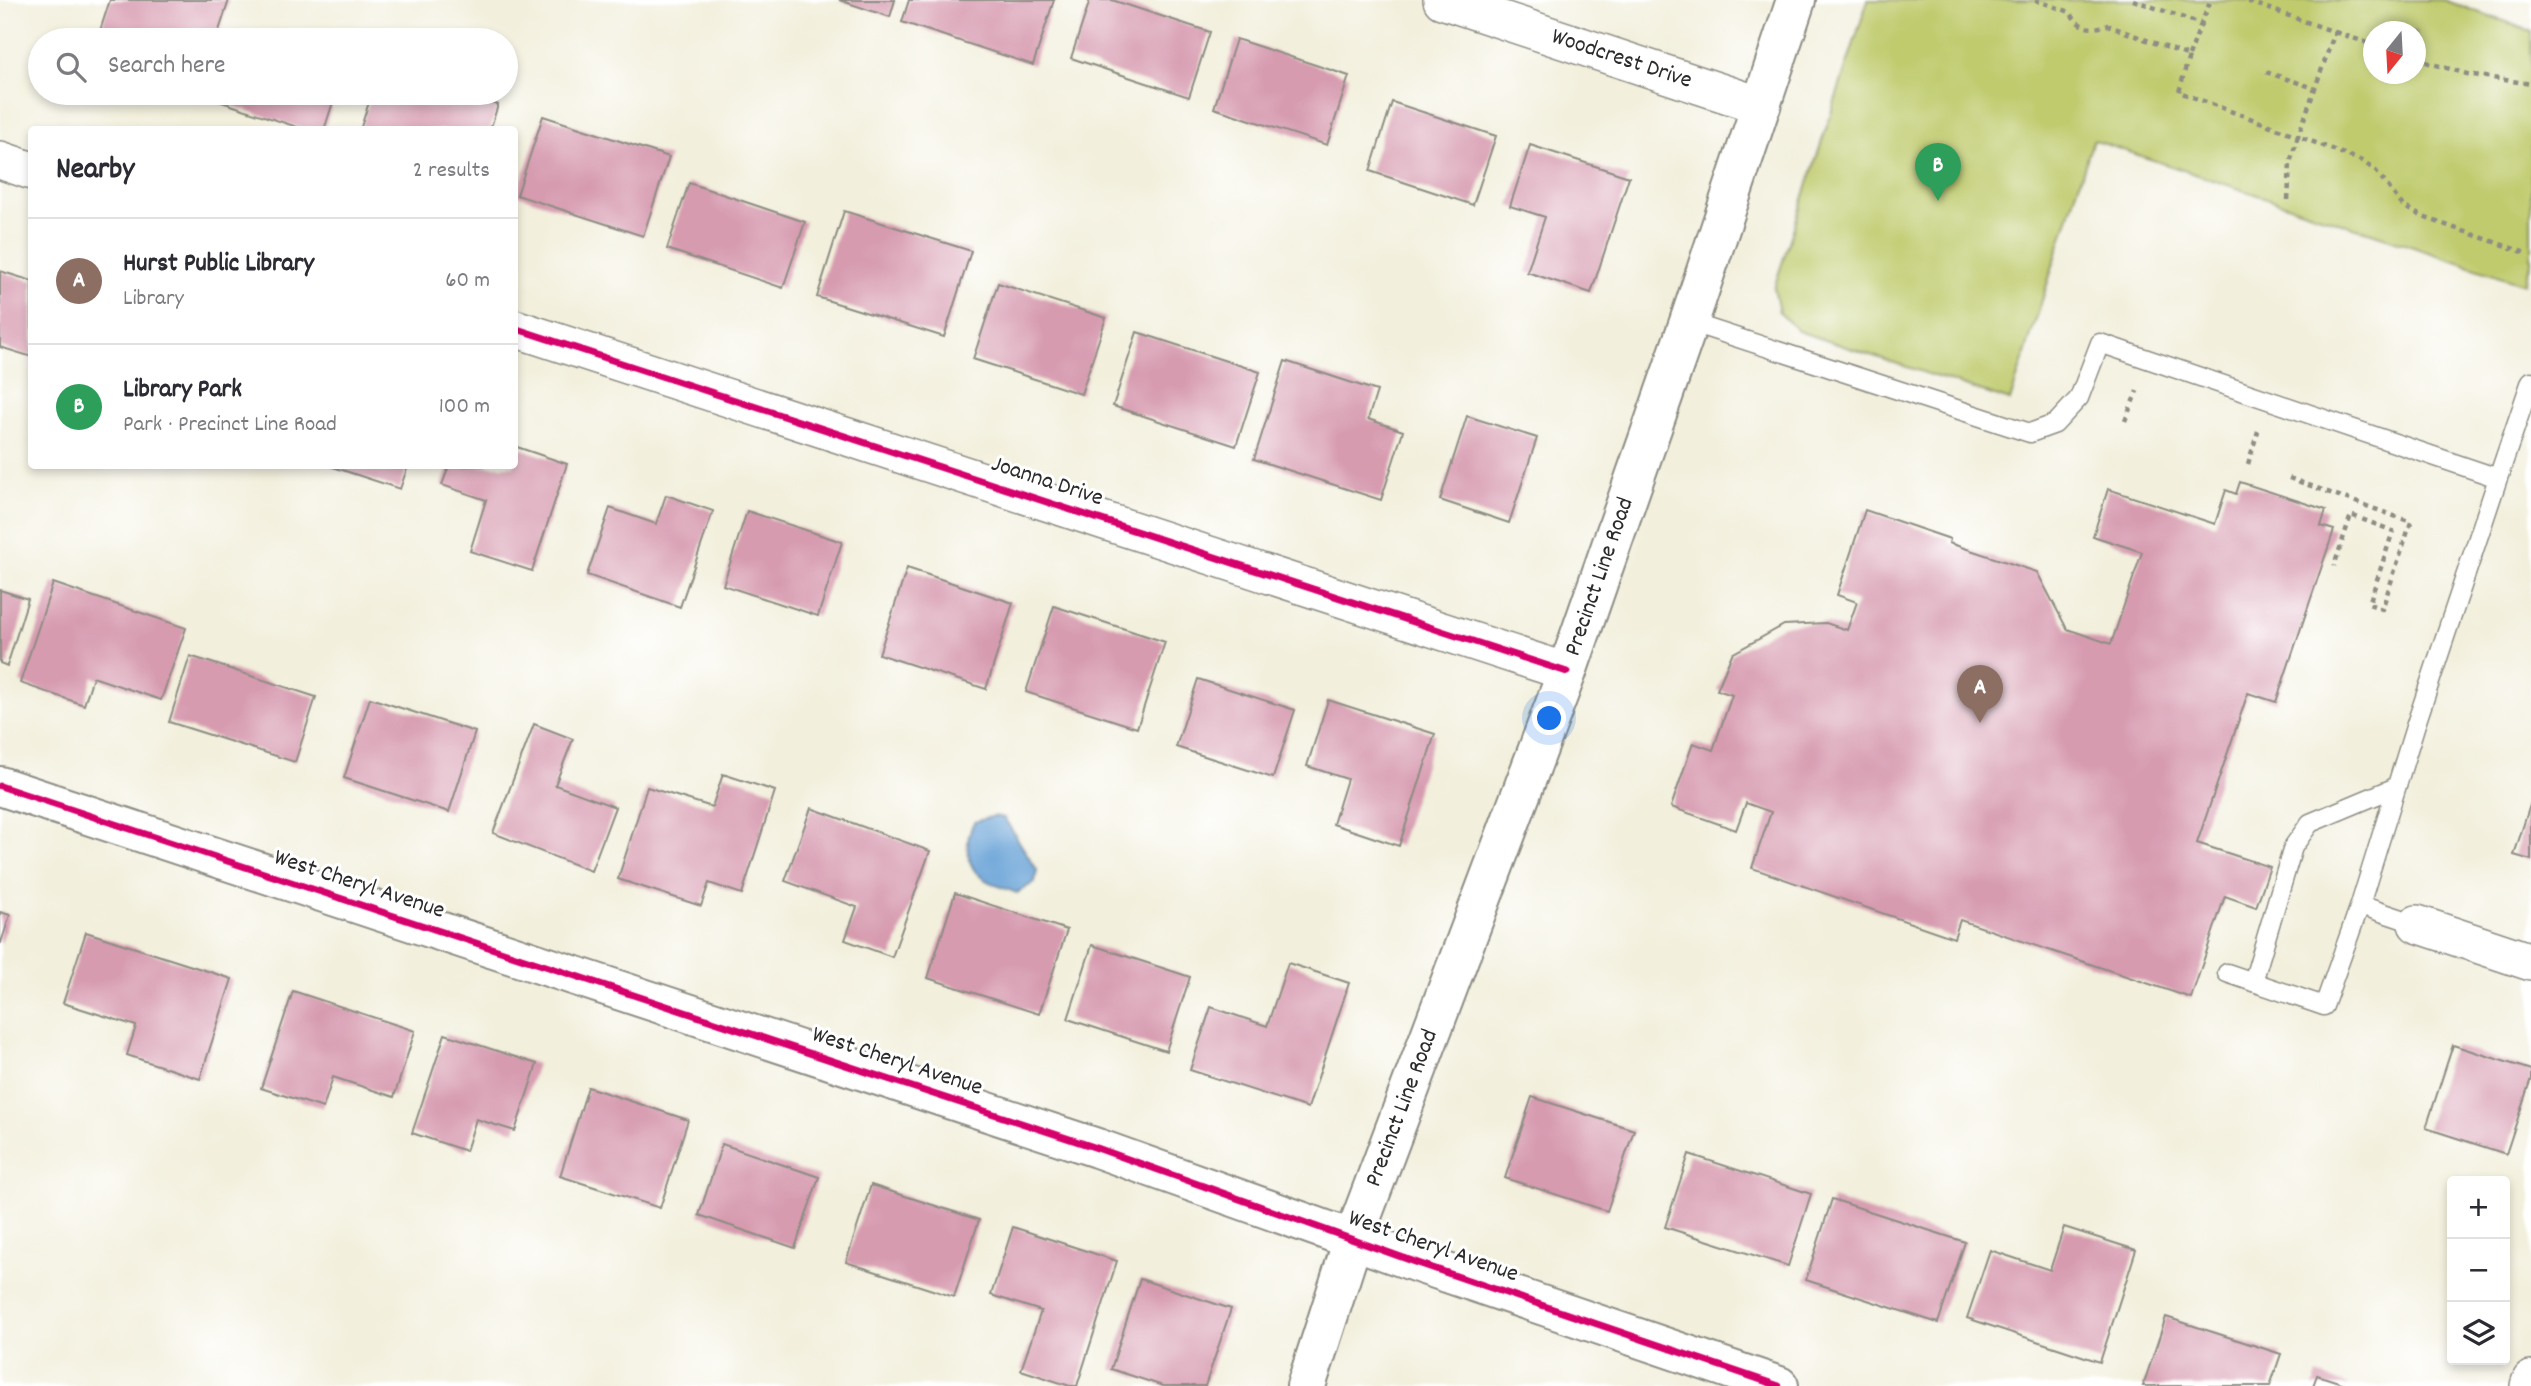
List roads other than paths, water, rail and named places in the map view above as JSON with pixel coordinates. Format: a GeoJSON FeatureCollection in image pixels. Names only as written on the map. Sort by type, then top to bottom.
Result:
{"type":"FeatureCollection","features":[{"type":"Feature","properties":{"kind":"street","name":"Woodcrest Drive"},"geometry":{"type":"LineString","coordinates":[[1442,0],[1762,106]]}},
{"type":"Feature","properties":{"kind":"street","name":"Precinct Line Road"},"geometry":{"type":"LineString","coordinates":[[1306,1386],[1353,1240],[1567,672],[1689,323],[1796,0]]}},
{"type":"Feature","properties":{"kind":"street"},"geometry":{"type":"LineString","coordinates":[[0,160],[28,170]]}},
{"type":"Feature","properties":{"kind":"street","name":"Joanna Drive"},"geometry":{"type":"LineString","coordinates":[[518,329],[1567,672]]}},
{"type":"Feature","properties":{"kind":"street","name":"West Cheryl Avenue"},"geometry":{"type":"LineString","coordinates":[[0,786],[1097,1148],[1353,1240],[1779,1386]]}},
{"type":"Feature","properties":{"kind":"street"},"geometry":{"type":"LineString","coordinates":[[2417,924],[2531,962]]}},
{"type":"Feature","properties":{"kind":"street"},"geometry":{"type":"LineString","coordinates":[[2529,1386],[2531,1380]]}},
{"type":"Feature","properties":{"kind":"lane"},"geometry":{"type":"LineString","coordinates":[[1689,323],[2030,433],[2055,424],[2079,398],[2100,343],[2498,478]]}},
{"type":"Feature","properties":{"kind":"lane"},"geometry":{"type":"LineString","coordinates":[[2227,973],[2324,1006],[2360,905],[2396,787],[2531,381]]}},
{"type":"Feature","properties":{"kind":"lane"},"geometry":{"type":"LineString","coordinates":[[2253,982],[2293,847],[2310,823],[2396,787]]}},
{"type":"Feature","properties":{"kind":"lane"},"geometry":{"type":"LineString","coordinates":[[2360,905],[2417,924]]}},
{"type":"Feature","properties":{"kind":"water"},"geometry":{"type":"Polygon","coordinates":[[[994,816],[1004,818],[1037,870],[1035,882],[1017,893],[984,879],[970,861],[968,845],[974,822],[994,816]]]}},
{"type":"Feature","properties":{"kind":"place","name":"Library Park"},"geometry":{"type":"Point","coordinates":[1938,201]}},
{"type":"Feature","properties":{"kind":"place","name":"Hurst Public Library"},"geometry":{"type":"Point","coordinates":[1980,723]}}]}
